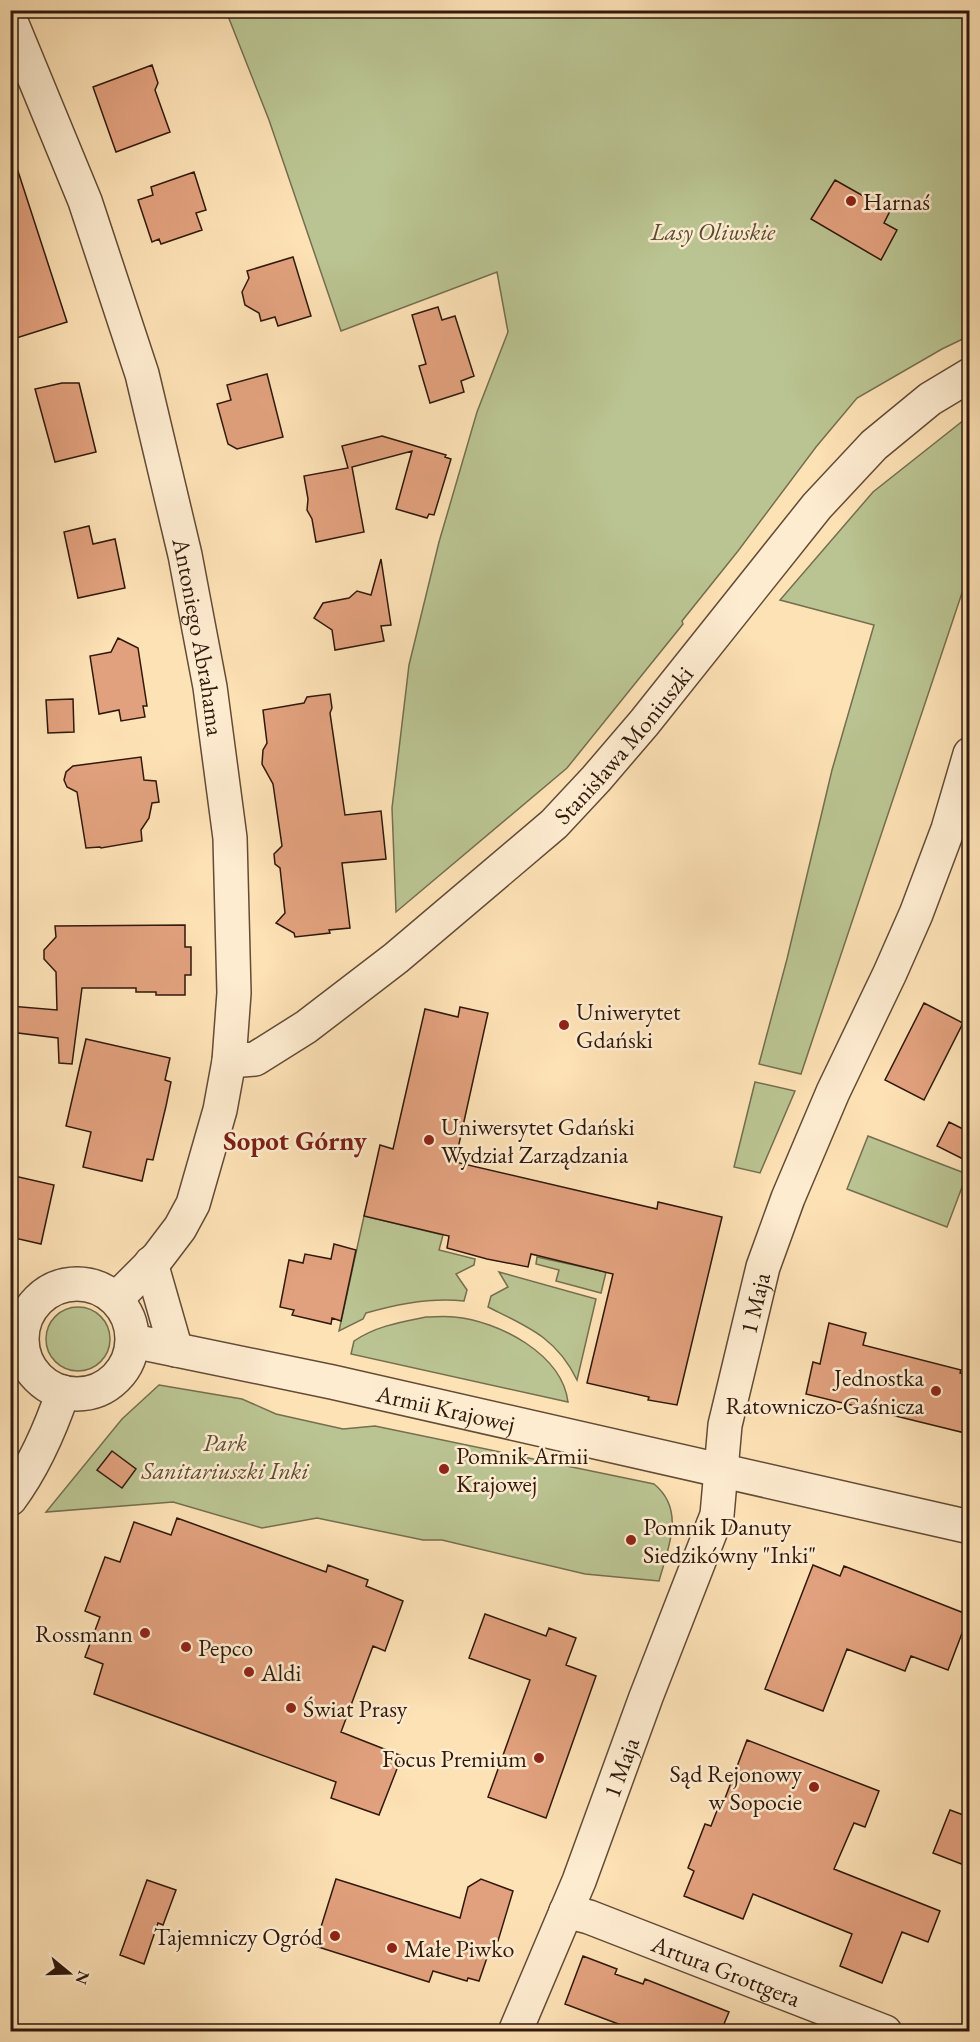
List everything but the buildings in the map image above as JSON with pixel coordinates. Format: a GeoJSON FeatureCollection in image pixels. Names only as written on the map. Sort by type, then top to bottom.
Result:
{"type":"FeatureCollection","features":[{"type":"Feature","properties":{"kind":"street","name":"Antoniego Abrahama"},"geometry":{"type":"LineString","coordinates":[[10,19],[85,201],[142,374],[185,555],[210,687],[230,838],[234,993],[229,1061],[220,1110],[192,1204],[180,1227],[151,1263],[116,1299]]}},
{"type":"Feature","properties":{"kind":"street","name":"Stanisława Moniuszki"},"geometry":{"type":"LineString","coordinates":[[229,1061],[255,1059],[306,1027],[396,958],[554,824],[644,723],[817,507],[867,452],[930,399],[969,375]]}},
{"type":"Feature","properties":{"kind":"street","name":"1 Maja"},"geometry":{"type":"LineString","coordinates":[[515,2031],[567,1911],[717,1515],[725,1425],[767,1257],[803,1159],[916,914],[948,829],[969,754]]}},
{"type":"Feature","properties":{"kind":"street"},"geometry":{"type":"LineString","coordinates":[[151,1263],[176,1350]]}},
{"type":"Feature","properties":{"kind":"street"},"geometry":{"type":"LineString","coordinates":[[78,1283],[99,1287],[116,1299],[126,1311],[131,1326],[132,1341],[129,1357],[122,1372],[110,1383],[96,1391],[79,1394],[63,1392],[45,1384],[31,1371],[23,1353],[18,1313],[57,1286],[78,1283]]}},
{"type":"Feature","properties":{"kind":"street","name":"Armii Krajowej"},"geometry":{"type":"LineString","coordinates":[[132,1341],[332,1382],[969,1527]]}},
{"type":"Feature","properties":{"kind":"street"},"geometry":{"type":"LineString","coordinates":[[10,1499],[26,1478],[52,1423],[63,1392]]}},
{"type":"Feature","properties":{"kind":"street","name":"Artura Grottgera"},"geometry":{"type":"LineString","coordinates":[[567,1911],[589,1917],[885,2031]]}},
{"type":"Feature","properties":{"kind":"green space","name":"Lasy Oliwskie"},"geometry":{"type":"Polygon","coordinates":[[[226,11],[969,11],[969,336],[857,398],[816,447],[682,621],[683,624],[567,768],[396,912],[392,808],[409,665],[439,542],[477,412],[508,332],[497,272],[341,331],[269,120],[226,11]]]}},
{"type":"Feature","properties":{"kind":"green space"},"geometry":{"type":"Polygon","coordinates":[[[969,416],[969,572],[801,1074],[759,1064],[787,959],[832,770],[874,625],[780,600],[873,492],[969,416]]]}},
{"type":"Feature","properties":{"kind":"green space"},"geometry":{"type":"Polygon","coordinates":[[[755,1082],[795,1091],[760,1173],[734,1167],[755,1082]]]}},
{"type":"Feature","properties":{"kind":"green space"},"geometry":{"type":"Polygon","coordinates":[[[868,1136],[967,1174],[947,1227],[847,1189],[868,1136]]]}},
{"type":"Feature","properties":{"kind":"green space"},"geometry":{"type":"Polygon","coordinates":[[[364,1216],[443,1235],[439,1250],[475,1259],[474,1265],[456,1274],[467,1290],[464,1301],[414,1302],[390,1307],[366,1313],[363,1319],[339,1331],[364,1216]]]}},
{"type":"Feature","properties":{"kind":"green space"},"geometry":{"type":"Polygon","coordinates":[[[537,1257],[606,1272],[601,1293],[556,1281],[559,1270],[536,1264],[537,1257]]]}},
{"type":"Feature","properties":{"kind":"green space"},"geometry":{"type":"Polygon","coordinates":[[[499,1272],[596,1299],[577,1380],[551,1344],[540,1335],[488,1307],[491,1296],[508,1287],[499,1272]]]}},
{"type":"Feature","properties":{"kind":"green space"},"geometry":{"type":"Polygon","coordinates":[[[78,1307],[90,1309],[101,1316],[108,1327],[110,1339],[108,1351],[101,1362],[90,1369],[78,1371],[66,1369],[55,1362],[48,1351],[46,1339],[48,1327],[55,1316],[66,1309],[78,1307]]]}},
{"type":"Feature","properties":{"kind":"green space"},"geometry":{"type":"Polygon","coordinates":[[[426,1317],[472,1320],[490,1325],[526,1343],[554,1369],[563,1385],[568,1402],[351,1354],[354,1341],[362,1336],[389,1325],[426,1317]]]}},
{"type":"Feature","properties":{"kind":"green space","name":"Park Sanitariuszki Inki"},"geometry":{"type":"Polygon","coordinates":[[[159,1385],[242,1399],[276,1414],[343,1429],[375,1426],[654,1484],[664,1494],[670,1505],[672,1517],[670,1543],[659,1581],[585,1574],[442,1540],[423,1540],[317,1518],[262,1528],[173,1502],[46,1512],[122,1419],[159,1385]]]}},
{"type":"Feature","properties":{"kind":"place","name":"Harnaś"},"geometry":{"type":"Point","coordinates":[851,201]}},
{"type":"Feature","properties":{"kind":"place","name":"Uniwerytet Gdański"},"geometry":{"type":"Point","coordinates":[564,1025]}},
{"type":"Feature","properties":{"kind":"place","name":"Uniwersytet Gdański Wydział Zarządzania"},"geometry":{"type":"Point","coordinates":[429,1140]}},
{"type":"Feature","properties":{"kind":"place","name":"Jednostka Ratowniczo-Gaśnicza"},"geometry":{"type":"Point","coordinates":[936,1391]}},
{"type":"Feature","properties":{"kind":"place","name":"Pomnik Armii Krajowej"},"geometry":{"type":"Point","coordinates":[444,1469]}},
{"type":"Feature","properties":{"kind":"place","name":"Pomnik Danuty Siedzikówny \"Inki\""},"geometry":{"type":"Point","coordinates":[631,1540]}},
{"type":"Feature","properties":{"kind":"place","name":"Rossmann"},"geometry":{"type":"Point","coordinates":[145,1633]}},
{"type":"Feature","properties":{"kind":"place","name":"Pepco"},"geometry":{"type":"Point","coordinates":[186,1647]}},
{"type":"Feature","properties":{"kind":"place","name":"Aldi"},"geometry":{"type":"Point","coordinates":[249,1672]}},
{"type":"Feature","properties":{"kind":"place","name":"Świat Prasy"},"geometry":{"type":"Point","coordinates":[291,1708]}},
{"type":"Feature","properties":{"kind":"place","name":"Focus Premium"},"geometry":{"type":"Point","coordinates":[539,1758]}},
{"type":"Feature","properties":{"kind":"place","name":"Sąd Rejonowy w Sopocie"},"geometry":{"type":"Point","coordinates":[814,1787]}},
{"type":"Feature","properties":{"kind":"place","name":"Tajemniczy Ogród"},"geometry":{"type":"Point","coordinates":[335,1936]}},
{"type":"Feature","properties":{"kind":"place","name":"Małe Piwko"},"geometry":{"type":"Point","coordinates":[392,1948]}},
{"type":"Feature","properties":{"kind":"district","name":"Sopot Górny"},"geometry":{"type":"Point","coordinates":[295,1140]}}]}
